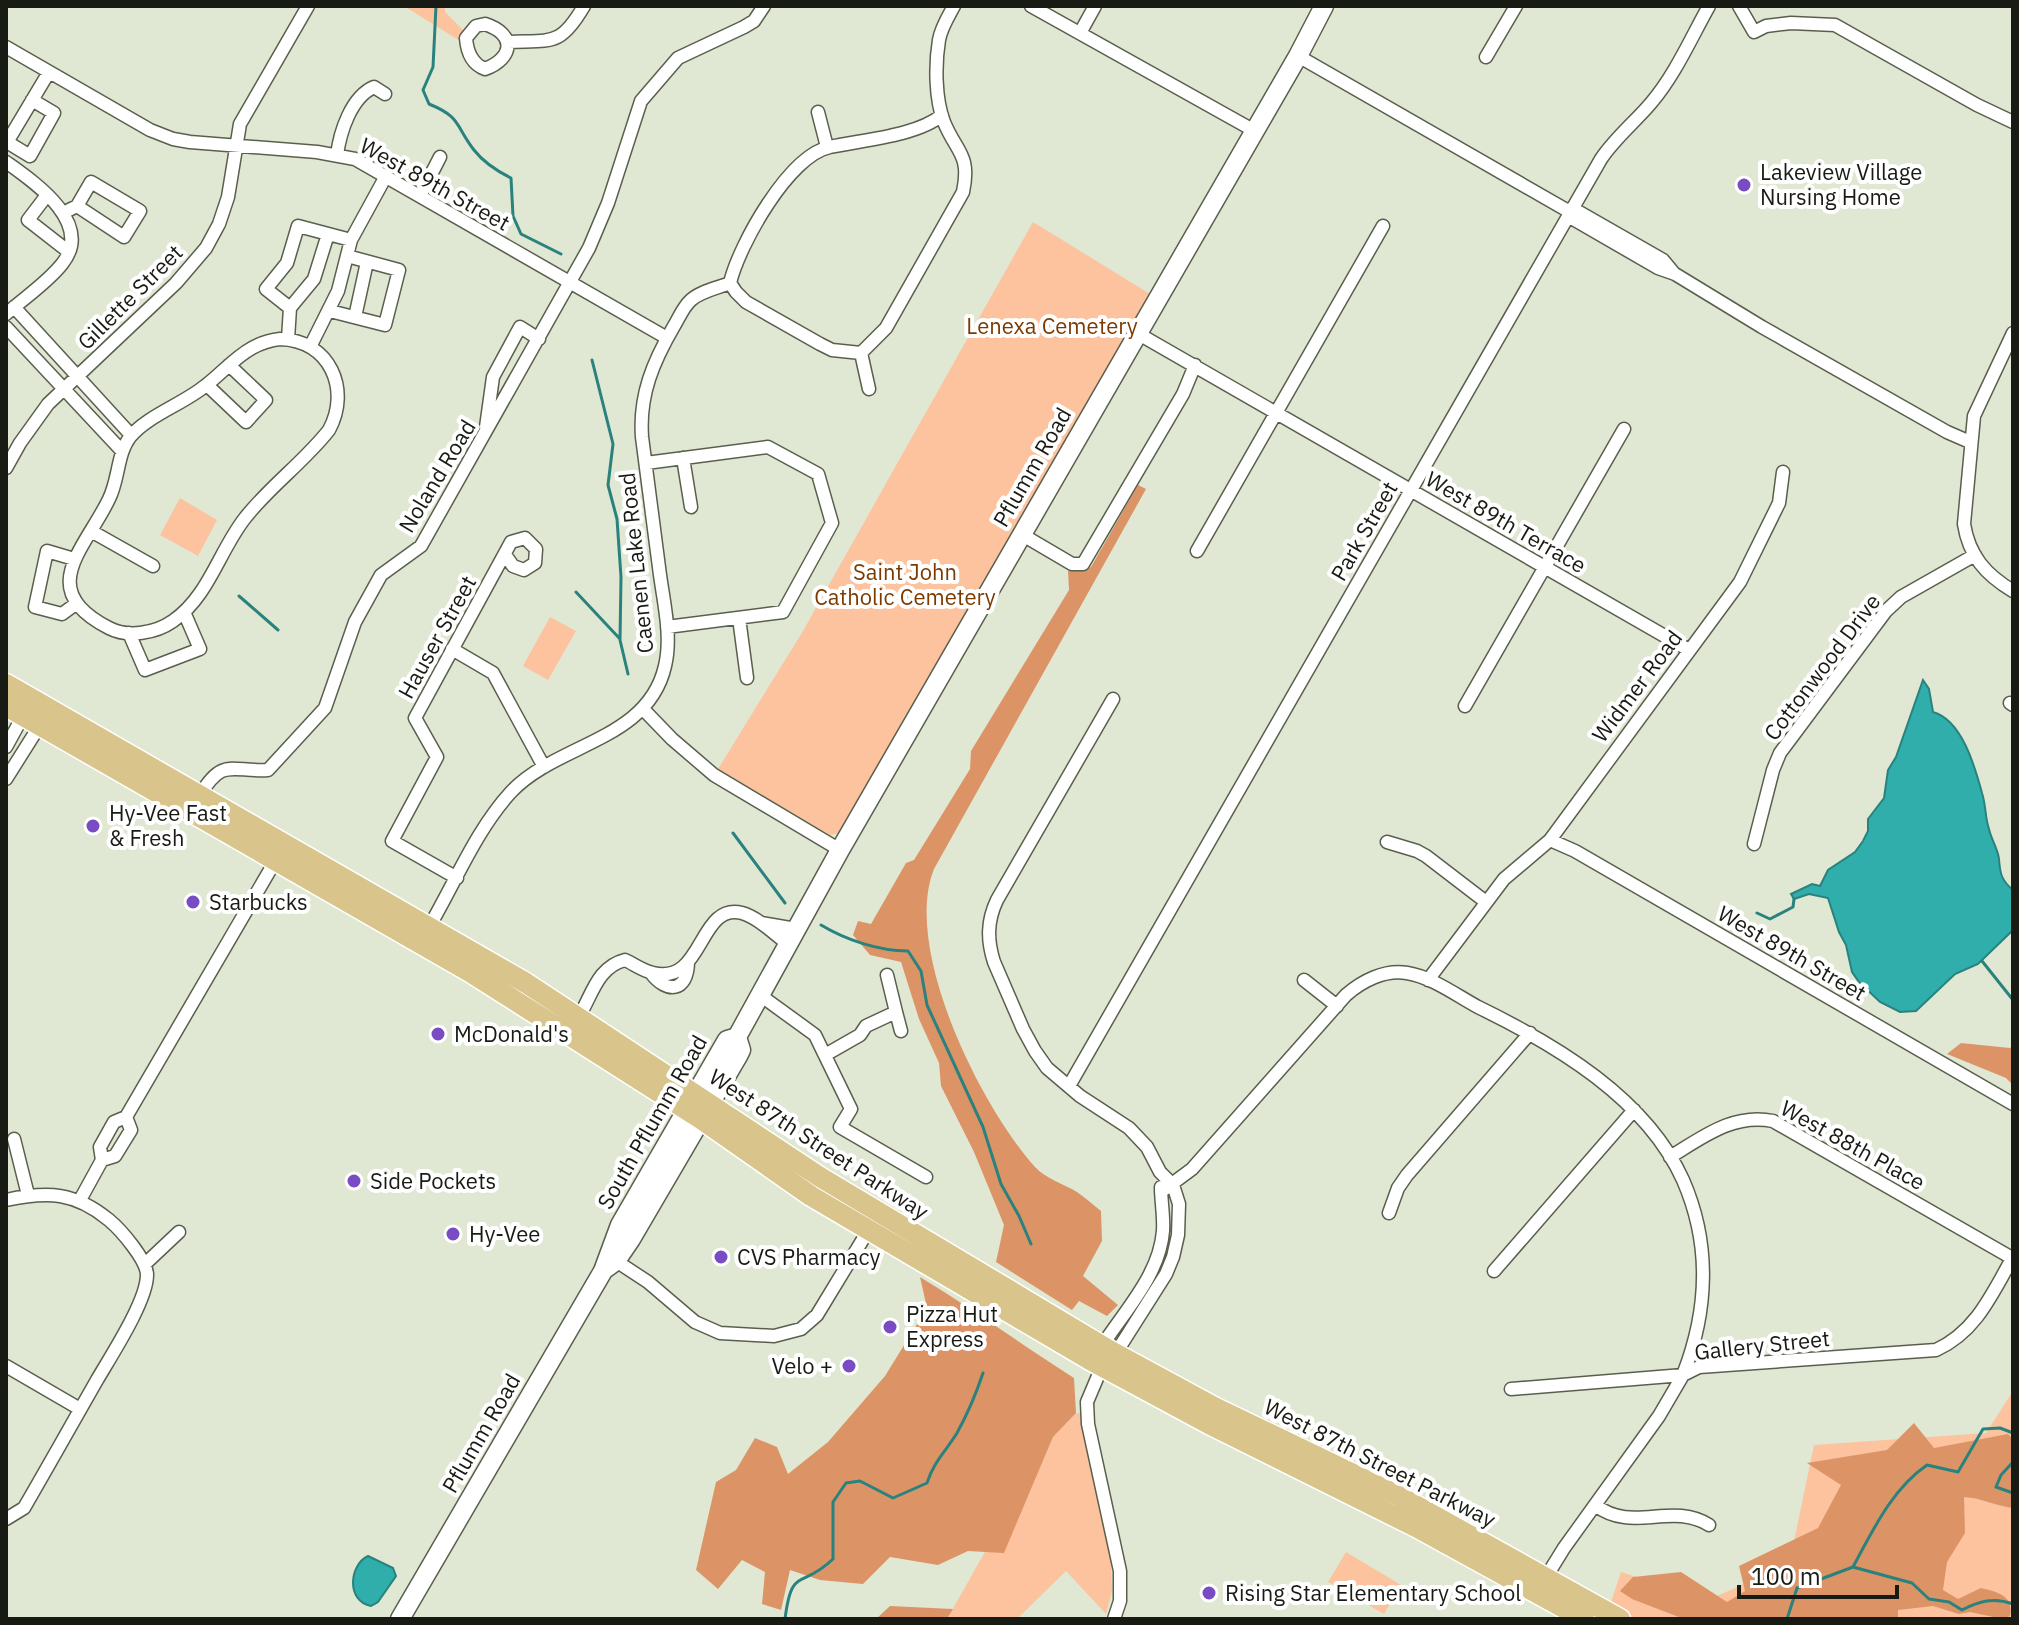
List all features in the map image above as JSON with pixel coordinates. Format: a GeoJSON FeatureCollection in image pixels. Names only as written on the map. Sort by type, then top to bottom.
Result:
{"type":"FeatureCollection","features":[{"type":"Feature","properties":{"kind":"main road","name":"Pflumm Road"},"geometry":{"type":"LineString","coordinates":[[737,1037],[840,850],[1324,6]]}},
{"type":"Feature","properties":{"kind":"main road","name":"West 87th Street Parkway"},"geometry":{"type":"LineString","coordinates":[[6,684],[200,795],[280,853],[470,972],[979,1273],[1209,1424],[1416,1527],[1620,1619]]}},
{"type":"Feature","properties":{"kind":"main road","name":"West 87th Street Parkway"},"geometry":{"type":"LineString","coordinates":[[23,716],[280,853],[429,927],[526,983],[697,1106],[774,1172],[868,1231],[1105,1358]]}},
{"type":"Feature","properties":{"kind":"main road"},"geometry":{"type":"LineString","coordinates":[[23,716],[48,717],[121,760],[133,757]]}},
{"type":"Feature","properties":{"kind":"main road","name":"South Pflumm Road"},"geometry":{"type":"LineString","coordinates":[[609,1262],[620,1225],[697,1106],[741,1050],[737,1037]]}},
{"type":"Feature","properties":{"kind":"main road"},"geometry":{"type":"LineString","coordinates":[[868,1231],[888,1229],[965,1273],[979,1273]]}},
{"type":"Feature","properties":{"kind":"main road","name":"Pflumm Road"},"geometry":{"type":"LineString","coordinates":[[400,1619],[609,1262]]}},
{"type":"Feature","properties":{"kind":"main road","name":"West 87th Street Parkway"},"geometry":{"type":"LineString","coordinates":[[1542,1584],[1584,1619]]}},
{"type":"Feature","properties":{"kind":"street","name":"Gillette Street"},"geometry":{"type":"LineString","coordinates":[[6,468],[35,420],[176,283],[206,248],[219,224],[228,197],[240,124],[308,6]]}},
{"type":"Feature","properties":{"kind":"street"},"geometry":{"type":"LineString","coordinates":[[508,42],[551,41],[570,30],[584,6]]}},
{"type":"Feature","properties":{"kind":"street"},"geometry":{"type":"LineString","coordinates":[[667,338],[571,283],[601,220],[628,135],[647,93],[678,58],[754,21],[764,6]]}},
{"type":"Feature","properties":{"kind":"street"},"geometry":{"type":"LineString","coordinates":[[861,353],[886,328],[963,192],[966,167],[942,115],[939,40],[954,6]]}},
{"type":"Feature","properties":{"kind":"street"},"geometry":{"type":"LineString","coordinates":[[1031,6],[1253,130]]}},
{"type":"Feature","properties":{"kind":"street"},"geometry":{"type":"LineString","coordinates":[[1080,33],[1095,6]]}},
{"type":"Feature","properties":{"kind":"street"},"geometry":{"type":"LineString","coordinates":[[1486,57],[1516,6]]}},
{"type":"Feature","properties":{"kind":"street","name":"Park Street"},"geometry":{"type":"LineString","coordinates":[[1069,1086],[1570,212],[1610,145],[1665,85],[1709,6]]}},
{"type":"Feature","properties":{"kind":"street"},"geometry":{"type":"LineString","coordinates":[[1739,6],[1754,32],[1766,26],[1791,23],[1835,25],[2013,122]]}},
{"type":"Feature","properties":{"kind":"street","name":"West 89th Street"},"geometry":{"type":"LineString","coordinates":[[6,47],[160,135],[190,142],[355,159],[571,283]]}},
{"type":"Feature","properties":{"kind":"street"},"geometry":{"type":"LineString","coordinates":[[1298,56],[1570,212],[1658,268],[1675,274],[1762,327],[1970,442]]}},
{"type":"Feature","properties":{"kind":"street"},"geometry":{"type":"LineString","coordinates":[[32,100],[54,113],[30,156],[6,143],[32,100],[49,72]]}},
{"type":"Feature","properties":{"kind":"street"},"geometry":{"type":"LineString","coordinates":[[337,155],[340,133],[364,91],[374,87],[385,94]]}},
{"type":"Feature","properties":{"kind":"street"},"geometry":{"type":"LineString","coordinates":[[818,112],[827,147]]}},
{"type":"Feature","properties":{"kind":"street"},"geometry":{"type":"LineString","coordinates":[[861,353],[832,350],[746,302],[730,283],[734,267],[787,176],[797,165],[827,147],[852,144],[931,124],[942,115]]}},
{"type":"Feature","properties":{"kind":"street"},"geometry":{"type":"LineString","coordinates":[[420,196],[440,157]]}},
{"type":"Feature","properties":{"kind":"street"},"geometry":{"type":"LineString","coordinates":[[6,162],[47,195],[63,213],[72,233],[69,252],[54,273],[10,310],[131,435]]}},
{"type":"Feature","properties":{"kind":"street"},"geometry":{"type":"LineString","coordinates":[[310,347],[330,311],[351,240],[386,176]]}},
{"type":"Feature","properties":{"kind":"street"},"geometry":{"type":"LineString","coordinates":[[63,213],[77,206],[91,182],[140,211],[124,237],[77,206]]}},
{"type":"Feature","properties":{"kind":"street"},"geometry":{"type":"LineString","coordinates":[[47,195],[28,220],[69,252]]}},
{"type":"Feature","properties":{"kind":"street"},"geometry":{"type":"LineString","coordinates":[[290,308],[266,289],[287,263],[298,226],[351,240]]}},
{"type":"Feature","properties":{"kind":"street"},"geometry":{"type":"LineString","coordinates":[[1197,551],[1383,226]]}},
{"type":"Feature","properties":{"kind":"street"},"geometry":{"type":"LineString","coordinates":[[288,339],[290,308],[314,279],[328,234]]}},
{"type":"Feature","properties":{"kind":"street"},"geometry":{"type":"LineString","coordinates":[[330,311],[385,325],[399,270],[347,256]]}},
{"type":"Feature","properties":{"kind":"street"},"geometry":{"type":"LineString","coordinates":[[355,317],[367,262]]}},
{"type":"Feature","properties":{"kind":"street","name":"Noland Road"},"geometry":{"type":"LineString","coordinates":[[200,795],[216,774],[224,769],[268,770],[325,708],[355,622],[381,575],[421,546],[571,283]]}},
{"type":"Feature","properties":{"kind":"street","name":"Caenen Lake Road"},"geometry":{"type":"LineString","coordinates":[[429,927],[499,807],[521,783],[544,767],[616,730],[643,709],[657,689],[668,650],[667,627],[641,424],[642,402],[647,380],[667,338],[691,300],[730,283]]}},
{"type":"Feature","properties":{"kind":"street"},"geometry":{"type":"LineString","coordinates":[[6,327],[121,450]]}},
{"type":"Feature","properties":{"kind":"street"},"geometry":{"type":"LineString","coordinates":[[485,434],[493,377],[520,327],[539,339]]}},
{"type":"Feature","properties":{"kind":"street","name":"West 89th Terrace"},"geometry":{"type":"LineString","coordinates":[[1137,333],[1689,650]]}},
{"type":"Feature","properties":{"kind":"street"},"geometry":{"type":"LineString","coordinates":[[2013,333],[1977,405],[1970,442],[1964,524],[1975,555],[1991,578],[2013,591]]}},
{"type":"Feature","properties":{"kind":"street"},"geometry":{"type":"LineString","coordinates":[[288,339],[310,347],[330,367],[337,386],[339,406],[334,422],[310,452],[245,518],[202,591],[184,612],[160,628],[129,633],[111,629],[87,615],[77,603],[69,579],[74,559],[115,484],[121,450],[131,435],[146,422],[207,385],[229,365],[263,342],[288,339]]}},
{"type":"Feature","properties":{"kind":"street"},"geometry":{"type":"LineString","coordinates":[[861,353],[869,389]]}},
{"type":"Feature","properties":{"kind":"street"},"geometry":{"type":"LineString","coordinates":[[207,385],[246,422],[266,400],[229,365]]}},
{"type":"Feature","properties":{"kind":"street"},"geometry":{"type":"LineString","coordinates":[[1021,534],[1072,564],[1083,564],[1183,394],[1195,365]]}},
{"type":"Feature","properties":{"kind":"street"},"geometry":{"type":"LineString","coordinates":[[1465,706],[1624,429]]}},
{"type":"Feature","properties":{"kind":"street"},"geometry":{"type":"LineString","coordinates":[[646,463],[768,447],[818,474],[832,523],[783,612],[667,627]]}},
{"type":"Feature","properties":{"kind":"street"},"geometry":{"type":"LineString","coordinates":[[683,458],[691,507]]}},
{"type":"Feature","properties":{"kind":"street","name":"Widmer Road"},"geometry":{"type":"LineString","coordinates":[[1428,980],[1514,869],[1550,840],[1748,569],[1779,503],[1783,472]]}},
{"type":"Feature","properties":{"kind":"street"},"geometry":{"type":"LineString","coordinates":[[91,531],[153,566]]}},
{"type":"Feature","properties":{"kind":"street"},"geometry":{"type":"LineString","coordinates":[[74,559],[47,551],[35,607],[62,614],[77,603]]}},
{"type":"Feature","properties":{"kind":"street","name":"Cottonwood Drive"},"geometry":{"type":"LineString","coordinates":[[1754,844],[1780,753],[1873,626],[1901,597],[1975,555]]}},
{"type":"Feature","properties":{"kind":"street","name":"Hauser Street"},"geometry":{"type":"LineString","coordinates":[[457,878],[392,841],[437,757],[415,718],[506,556]]}},
{"type":"Feature","properties":{"kind":"street"},"geometry":{"type":"LineString","coordinates":[[129,633],[145,670],[200,649],[184,612]]}},
{"type":"Feature","properties":{"kind":"street"},"geometry":{"type":"LineString","coordinates":[[739,618],[747,678]]}},
{"type":"Feature","properties":{"kind":"street"},"geometry":{"type":"LineString","coordinates":[[452,649],[493,673],[544,767]]}},
{"type":"Feature","properties":{"kind":"street"},"geometry":{"type":"LineString","coordinates":[[1105,1358],[1121,1345],[1161,1283],[1173,1257],[1178,1235],[1179,1204],[1167,1188],[1147,1147],[1129,1128],[1047,1068],[1035,1051],[990,949],[989,927],[992,911],[1113,699]]}},
{"type":"Feature","properties":{"kind":"street"},"geometry":{"type":"LineString","coordinates":[[643,709],[714,775],[840,850]]}},
{"type":"Feature","properties":{"kind":"street"},"geometry":{"type":"LineString","coordinates":[[6,747],[23,716]]}},
{"type":"Feature","properties":{"kind":"street"},"geometry":{"type":"LineString","coordinates":[[6,779],[23,716]]}},
{"type":"Feature","properties":{"kind":"street","name":"West 89th Street"},"geometry":{"type":"LineString","coordinates":[[1550,840],[1575,851],[2013,1104]]}},
{"type":"Feature","properties":{"kind":"street"},"geometry":{"type":"LineString","coordinates":[[1387,842],[1426,856],[1486,902]]}},
{"type":"Feature","properties":{"kind":"street"},"geometry":{"type":"LineString","coordinates":[[80,1200],[102,1160],[100,1147],[114,1122],[126,1117],[280,853]]}},
{"type":"Feature","properties":{"kind":"street"},"geometry":{"type":"LineString","coordinates":[[578,1018],[602,974],[612,963],[625,960],[651,973],[676,971],[688,963],[715,920],[727,912],[742,913],[792,937]]}},
{"type":"Feature","properties":{"kind":"street"},"geometry":{"type":"LineString","coordinates":[[1114,1619],[1120,1601],[1120,1571],[1088,1424],[1087,1402],[1105,1358],[1108,1337],[1142,1286],[1158,1253],[1167,1188],[1192,1169],[1353,988],[1368,979],[1389,973],[1407,973],[1428,980],[1530,1033],[1607,1087],[1634,1110],[1670,1157],[1693,1206],[1704,1265],[1703,1297],[1699,1328],[1683,1375],[1511,1389]]}},
{"type":"Feature","properties":{"kind":"street"},"geometry":{"type":"LineString","coordinates":[[887,975],[901,1031]]}},
{"type":"Feature","properties":{"kind":"street"},"geometry":{"type":"LineString","coordinates":[[1304,980],[1337,1006]]}},
{"type":"Feature","properties":{"kind":"street"},"geometry":{"type":"LineString","coordinates":[[760,995],[815,1035],[851,1109],[840,1127],[926,1177]]}},
{"type":"Feature","properties":{"kind":"street"},"geometry":{"type":"LineString","coordinates":[[825,1055],[860,1035],[866,1026],[896,1012]]}},
{"type":"Feature","properties":{"kind":"street"},"geometry":{"type":"LineString","coordinates":[[1389,1213],[1398,1188],[1407,1175],[1530,1033]]}},
{"type":"Feature","properties":{"kind":"street"},"geometry":{"type":"LineString","coordinates":[[1494,1271],[1634,1110]]}},
{"type":"Feature","properties":{"kind":"street","name":"West 88th Place"},"geometry":{"type":"LineString","coordinates":[[1670,1157],[1728,1123],[1743,1119],[1773,1121],[2013,1258]]}},
{"type":"Feature","properties":{"kind":"street"},"geometry":{"type":"LineString","coordinates":[[14,1139],[28,1195]]}},
{"type":"Feature","properties":{"kind":"street"},"geometry":{"type":"LineString","coordinates":[[6,1200],[28,1195],[67,1196],[80,1200],[119,1229],[145,1264],[147,1274],[133,1315],[80,1409],[24,1508],[9,1518]]}},
{"type":"Feature","properties":{"kind":"street"},"geometry":{"type":"LineString","coordinates":[[609,1262],[648,1282],[695,1322],[720,1333],[774,1336],[801,1329],[817,1315],[868,1231]]}},
{"type":"Feature","properties":{"kind":"street"},"geometry":{"type":"LineString","coordinates":[[145,1264],[179,1232]]}},
{"type":"Feature","properties":{"kind":"street"},"geometry":{"type":"LineString","coordinates":[[1158,1253],[1173,1257]]}},
{"type":"Feature","properties":{"kind":"street","name":"Gallery Street"},"geometry":{"type":"LineString","coordinates":[[1542,1584],[1659,1416],[1683,1375],[1699,1367],[1936,1350],[1962,1336],[1974,1323],[2013,1258]]}},
{"type":"Feature","properties":{"kind":"street"},"geometry":{"type":"LineString","coordinates":[[6,1366],[80,1409]]}},
{"type":"Feature","properties":{"kind":"street"},"geometry":{"type":"LineString","coordinates":[[1595,1505],[1615,1517],[1683,1515],[1699,1518],[1709,1525]]}},
{"type":"Feature","properties":{"kind":"green space"},"geometry":{"type":"Polygon","coordinates":[[[404,6],[445,6],[445,12],[463,30],[460,41],[404,6]]]}},
{"type":"Feature","properties":{"kind":"green space"},"geometry":{"type":"Polygon","coordinates":[[[1033,222],[1150,294],[841,833],[830,835],[718,769],[803,631],[1033,222]]]}},
{"type":"Feature","properties":{"kind":"green space"},"geometry":{"type":"Polygon","coordinates":[[[180,498],[217,520],[198,556],[160,535],[180,498]]]}},
{"type":"Feature","properties":{"kind":"green space"},"geometry":{"type":"Polygon","coordinates":[[[550,617],[576,631],[548,680],[523,666],[550,617]]]}},
{"type":"Feature","properties":{"kind":"green space"},"geometry":{"type":"Polygon","coordinates":[[[2013,1391],[2013,1619],[1634,1619],[1610,1605],[1621,1572],[1708,1600],[1760,1577],[1792,1551],[1814,1445],[1986,1433],[2013,1391]]]}},
{"type":"Feature","properties":{"kind":"green space"},"geometry":{"type":"Polygon","coordinates":[[[1076,1413],[1080,1413],[1111,1562],[1112,1591],[1106,1614],[1066,1571],[1017,1619],[947,1619],[985,1552],[1004,1552],[1053,1437],[1076,1413]]]}},
{"type":"Feature","properties":{"kind":"green space"},"geometry":{"type":"Polygon","coordinates":[[[1346,1552],[1401,1585],[1384,1614],[1328,1582],[1346,1552]]]}},
{"type":"Feature","properties":{"kind":"shaded area"},"geometry":{"type":"Polygon","coordinates":[[[1138,485],[1146,489],[934,869],[927,902],[929,941],[938,983],[952,1026],[992,1106],[1039,1171],[1077,1192],[1101,1211],[1102,1241],[1083,1276],[1118,1305],[1107,1316],[1079,1301],[1072,1310],[996,1262],[1004,1225],[974,1152],[941,1086],[939,1063],[919,1019],[901,962],[870,955],[853,935],[858,921],[871,924],[906,863],[914,860],[970,769],[971,751],[1069,590],[1068,571],[1091,567],[1138,485]]]}},
{"type":"Feature","properties":{"kind":"shaded area"},"geometry":{"type":"Polygon","coordinates":[[[1961,1043],[2010,1048],[2013,1045],[2013,1085],[2006,1078],[1947,1054],[1961,1043]]]}},
{"type":"Feature","properties":{"kind":"shaded area"},"geometry":{"type":"Polygon","coordinates":[[[920,1277],[1074,1378],[1076,1413],[1053,1437],[1004,1553],[968,1551],[938,1565],[890,1557],[863,1584],[820,1580],[790,1570],[781,1610],[762,1604],[765,1572],[742,1560],[718,1589],[696,1570],[716,1482],[736,1470],[755,1438],[777,1447],[788,1474],[828,1442],[885,1376],[927,1308],[920,1277]]]}},
{"type":"Feature","properties":{"kind":"shaded area"},"geometry":{"type":"Polygon","coordinates":[[[1914,1423],[1934,1448],[2008,1434],[2013,1439],[2013,1508],[1964,1497],[1965,1533],[1947,1562],[1943,1590],[1958,1599],[1981,1588],[1998,1593],[2007,1599],[2010,1616],[2003,1619],[1970,1612],[1959,1614],[1933,1606],[1898,1610],[1898,1619],[1684,1619],[1632,1599],[1620,1591],[1633,1577],[1681,1572],[1727,1602],[1745,1591],[1739,1566],[1818,1528],[1841,1485],[1807,1463],[1887,1450],[1914,1423]]]}},
{"type":"Feature","properties":{"kind":"shaded area"},"geometry":{"type":"Polygon","coordinates":[[[890,1606],[953,1609],[947,1619],[876,1619],[890,1606]]]}},
{"type":"Feature","properties":{"kind":"water"},"geometry":{"type":"Polygon","coordinates":[[[1923,680],[1929,689],[1933,712],[1952,724],[1971,758],[2001,872],[2013,890],[2013,930],[1978,964],[1955,974],[1916,1011],[1900,1012],[1880,1002],[1852,972],[1846,945],[1828,898],[1809,894],[1794,899],[1791,894],[1812,884],[1820,886],[1828,870],[1855,852],[1863,841],[1868,831],[1868,819],[1884,798],[1888,770],[1896,757],[1923,680]]]}},
{"type":"Feature","properties":{"kind":"water"},"geometry":{"type":"Polygon","coordinates":[[[368,1556],[393,1568],[396,1576],[378,1602],[371,1606],[357,1597],[353,1582],[357,1567],[368,1556]]]}},
{"type":"Feature","properties":{"kind":"waterway"},"geometry":{"type":"LineString","coordinates":[[436,6],[433,67],[423,90],[429,104],[447,113],[478,155],[511,178],[513,216],[521,234],[561,254]]}},
{"type":"Feature","properties":{"kind":"waterway"},"geometry":{"type":"LineString","coordinates":[[592,360],[613,444],[608,485],[617,519],[621,577],[620,640],[628,674]]}},
{"type":"Feature","properties":{"kind":"waterway"},"geometry":{"type":"LineString","coordinates":[[576,592],[620,639]]}},
{"type":"Feature","properties":{"kind":"waterway"},"geometry":{"type":"LineString","coordinates":[[239,596],[278,630]]}},
{"type":"Feature","properties":{"kind":"waterway"},"geometry":{"type":"LineString","coordinates":[[733,833],[785,903]]}},
{"type":"Feature","properties":{"kind":"waterway"},"geometry":{"type":"LineString","coordinates":[[1757,913],[1770,919],[1793,907],[1794,899]]}},
{"type":"Feature","properties":{"kind":"waterway"},"geometry":{"type":"LineString","coordinates":[[821,925],[863,944],[908,951],[921,971],[927,1005],[983,1127],[1001,1184],[1031,1244]]}},
{"type":"Feature","properties":{"kind":"waterway"},"geometry":{"type":"LineString","coordinates":[[1982,961],[2013,1000]]}},
{"type":"Feature","properties":{"kind":"waterway"},"geometry":{"type":"LineString","coordinates":[[785,1619],[795,1584],[833,1559],[833,1502],[846,1483],[860,1481],[893,1498],[927,1483],[961,1426],[983,1373]]}},
{"type":"Feature","properties":{"kind":"waterway"},"geometry":{"type":"LineString","coordinates":[[1787,1619],[1797,1588],[1853,1567],[1893,1498],[1927,1465],[1958,1472],[1983,1429],[2000,1428],[2013,1433]]}},
{"type":"Feature","properties":{"kind":"waterway"},"geometry":{"type":"LineString","coordinates":[[2013,1462],[2001,1475],[1996,1487],[2013,1493]]}},
{"type":"Feature","properties":{"kind":"waterway"},"geometry":{"type":"LineString","coordinates":[[1853,1567],[1912,1583],[1929,1599],[1949,1602],[1962,1610],[1987,1601],[2013,1604]]}},
{"type":"Feature","properties":{"kind":"place","name":"Lakeview Village Nursing Home"},"geometry":{"type":"Point","coordinates":[1744,185]}},
{"type":"Feature","properties":{"kind":"place","name":"Hy-Vee Fast & Fresh"},"geometry":{"type":"Point","coordinates":[93,826]}},
{"type":"Feature","properties":{"kind":"place","name":"Starbucks"},"geometry":{"type":"Point","coordinates":[193,902]}},
{"type":"Feature","properties":{"kind":"place","name":"McDonald's"},"geometry":{"type":"Point","coordinates":[438,1034]}},
{"type":"Feature","properties":{"kind":"place","name":"Side Pockets"},"geometry":{"type":"Point","coordinates":[354,1181]}},
{"type":"Feature","properties":{"kind":"place","name":"Hy-Vee"},"geometry":{"type":"Point","coordinates":[453,1234]}},
{"type":"Feature","properties":{"kind":"place","name":"CVS Pharmacy"},"geometry":{"type":"Point","coordinates":[721,1257]}},
{"type":"Feature","properties":{"kind":"place","name":"Pizza Hut Express"},"geometry":{"type":"Point","coordinates":[890,1327]}},
{"type":"Feature","properties":{"kind":"place","name":"Velo +"},"geometry":{"type":"Point","coordinates":[849,1366]}},
{"type":"Feature","properties":{"kind":"place","name":"Rising Star Elementary School"},"geometry":{"type":"Point","coordinates":[1209,1593]}},
{"type":"Feature","properties":{"kind":"park label","name":"Lenexa Cemetery"},"geometry":{"type":"Point","coordinates":[1052,326]}},
{"type":"Feature","properties":{"kind":"park label","name":"Saint John Catholic Cemetery"},"geometry":{"type":"Point","coordinates":[905,584]}}]}
